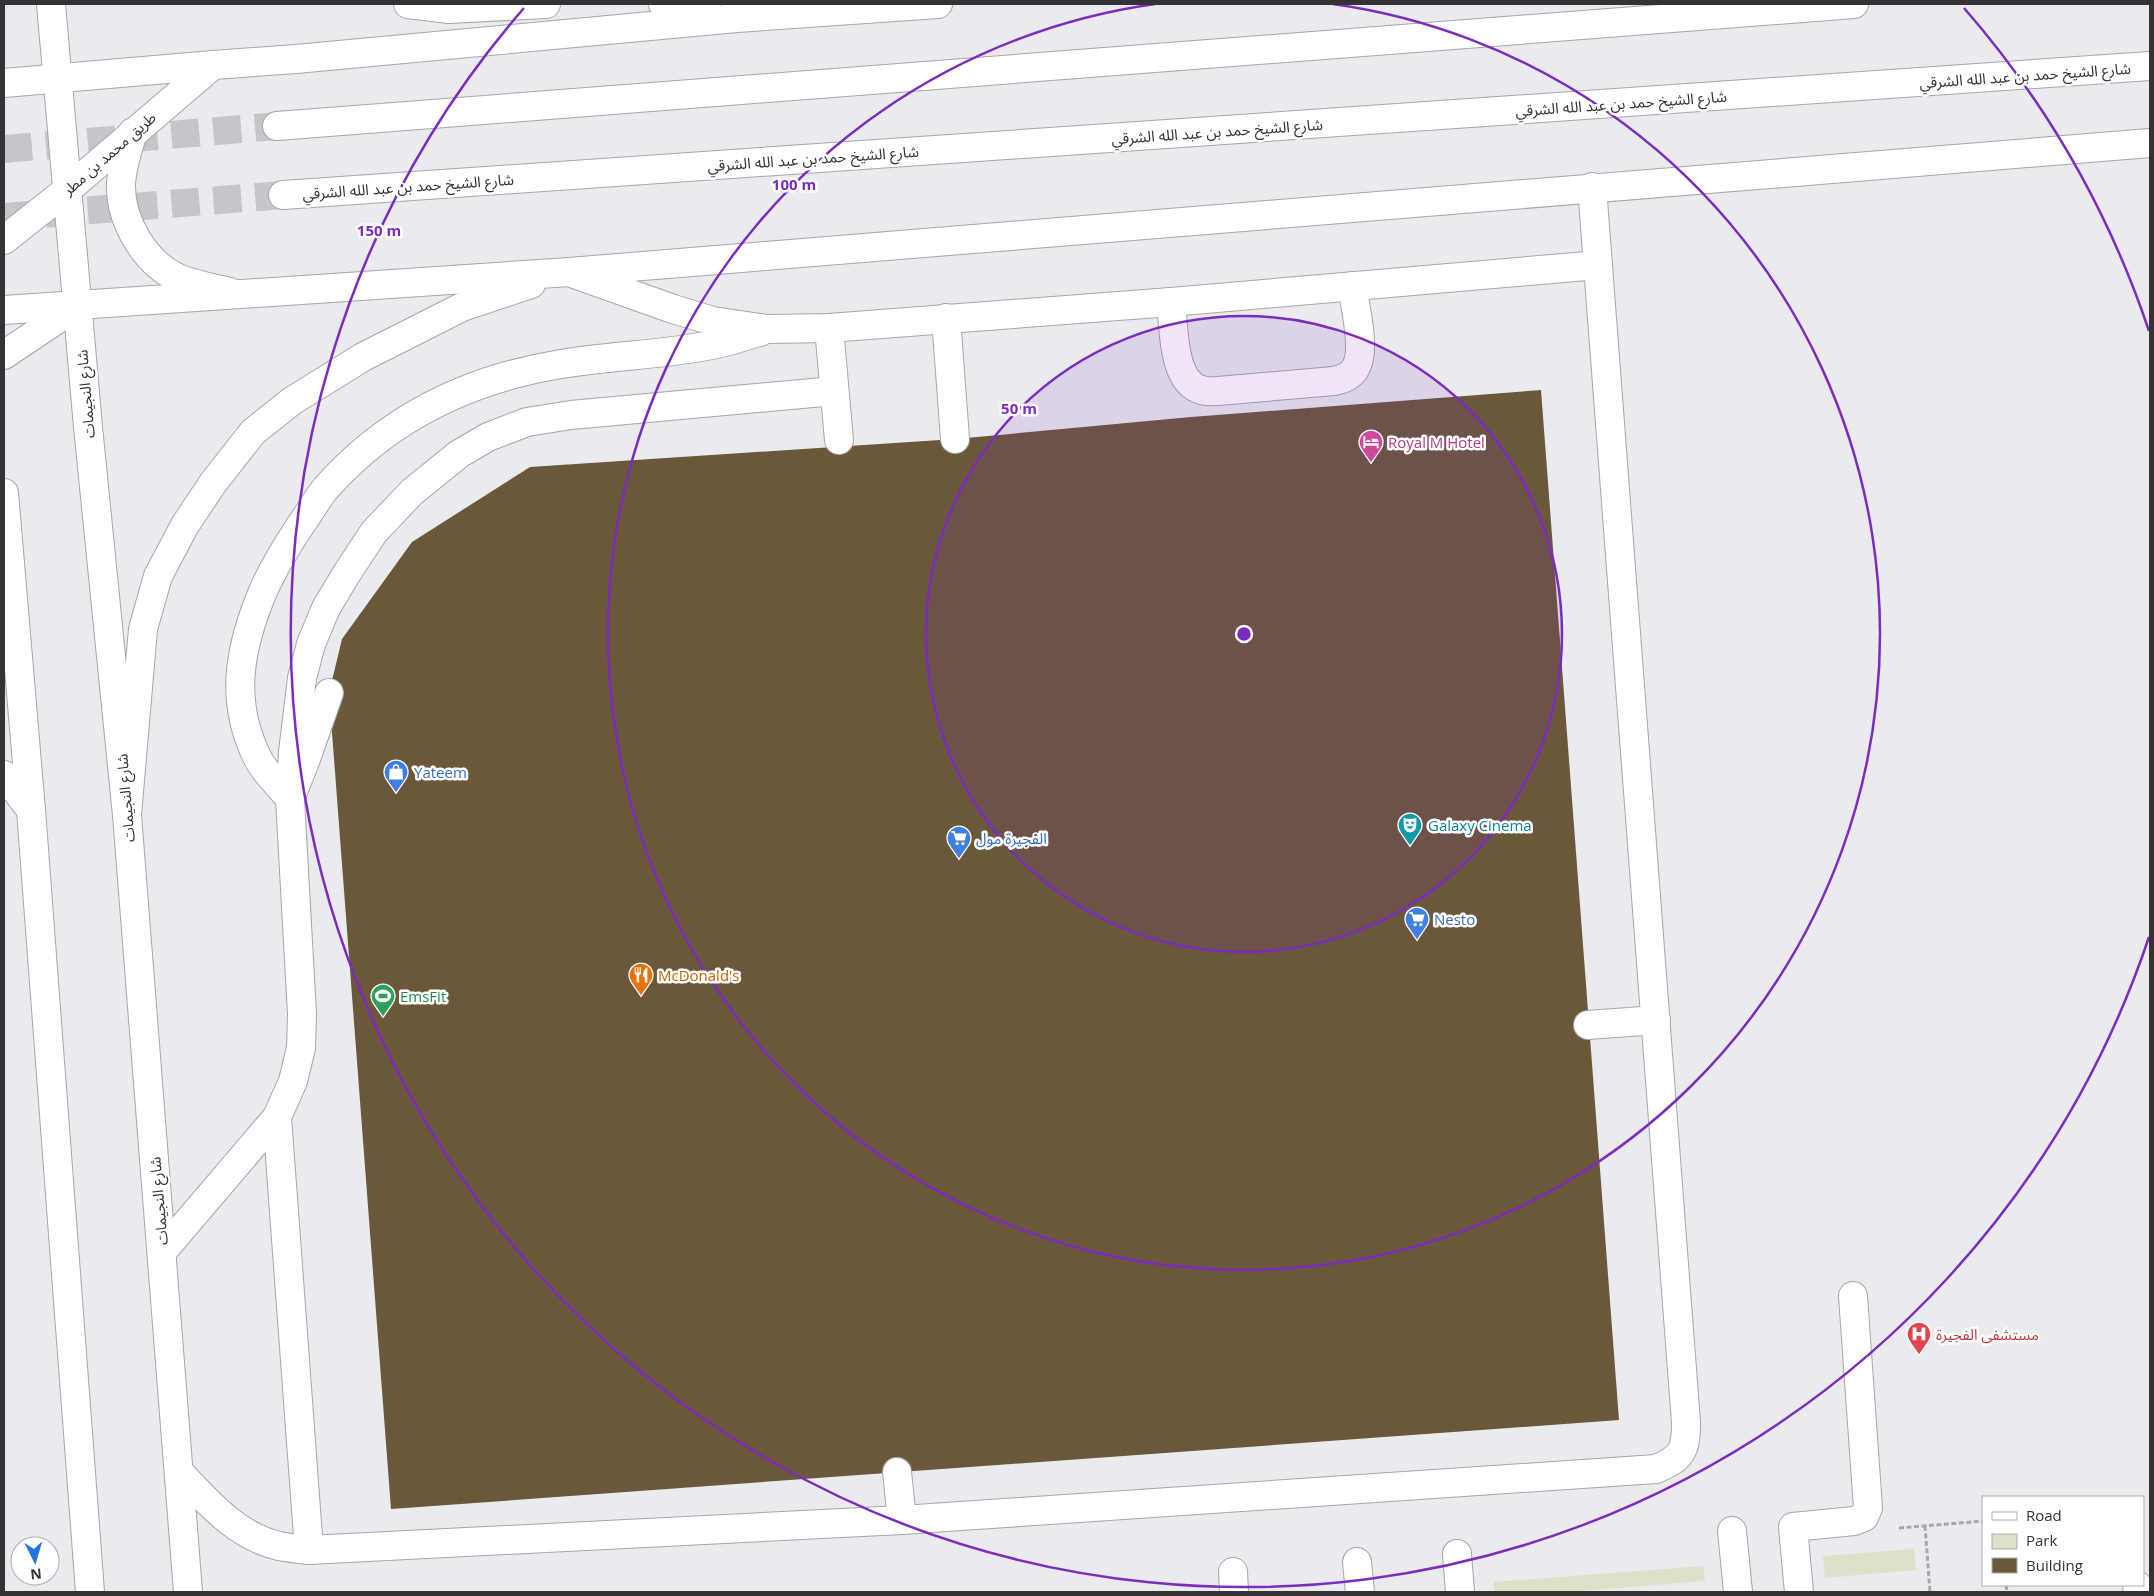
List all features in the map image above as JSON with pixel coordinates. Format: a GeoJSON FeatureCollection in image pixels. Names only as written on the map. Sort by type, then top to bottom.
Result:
{"type":"FeatureCollection","features":[{"type":"Feature","properties":{"kind":"main road","name":"شارع النجيمات"},"geometry":{"type":"LineString","coordinates":[[51,4],[126,815],[188,1592]]}},
{"type":"Feature","properties":{"kind":"main road"},"geometry":{"type":"LineString","coordinates":[[408,4],[450,9],[546,4]]}},
{"type":"Feature","properties":{"kind":"main road"},"geometry":{"type":"LineString","coordinates":[[663,4],[737,18]]}},
{"type":"Feature","properties":{"kind":"main road"},"geometry":{"type":"LineString","coordinates":[[4,83],[213,65],[296,60],[737,18],[938,4]]}},
{"type":"Feature","properties":{"kind":"main road"},"geometry":{"type":"LineString","coordinates":[[277,126],[1854,4]]}},
{"type":"Feature","properties":{"kind":"main road","name":"طريق محمد بن مطر"},"geometry":{"type":"LineString","coordinates":[[4,240],[67,190],[213,65]]}},
{"type":"Feature","properties":{"kind":"main road","name":"شارع الشيخ حمد بن عبد الله الشرقي"},"geometry":{"type":"LineString","coordinates":[[283,195],[2150,66]]}},
{"type":"Feature","properties":{"kind":"main road"},"geometry":{"type":"LineString","coordinates":[[133,132],[124,163],[121,186],[124,208],[131,229],[143,248],[158,265],[177,277],[198,285],[241,294]]}},
{"type":"Feature","properties":{"kind":"main road"},"geometry":{"type":"LineString","coordinates":[[4,310],[569,272],[1592,187],[2150,143]]}},
{"type":"Feature","properties":{"kind":"main road"},"geometry":{"type":"LineString","coordinates":[[180,1473],[221,1516],[247,1533],[277,1546],[309,1550],[902,1520],[1656,1469],[1674,1462],[1682,1452],[1686,1438],[1686,1422],[1592,187]]}},
{"type":"Feature","properties":{"kind":"main road"},"geometry":{"type":"LineString","coordinates":[[126,815],[143,629],[158,576],[190,518],[213,483],[253,432],[292,401],[363,357],[462,307],[569,272],[673,309],[713,321],[767,329],[829,328],[1171,302],[1598,265]]}},
{"type":"Feature","properties":{"kind":"main road"},"geometry":{"type":"LineString","coordinates":[[1171,302],[1178,362],[1182,374],[1190,384],[1202,390],[1218,391],[1324,382],[1346,378],[1356,368],[1359,359],[1360,345],[1352,286]]}},
{"type":"Feature","properties":{"kind":"main road"},"geometry":{"type":"LineString","coordinates":[[4,355],[78,306]]}},
{"type":"Feature","properties":{"kind":"main road"},"geometry":{"type":"LineString","coordinates":[[946,318],[955,439]]}},
{"type":"Feature","properties":{"kind":"main road"},"geometry":{"type":"LineString","coordinates":[[829,328],[839,440]]}},
{"type":"Feature","properties":{"kind":"main road"},"geometry":{"type":"LineString","coordinates":[[290,799],[257,758],[242,713],[240,675],[246,634],[265,584],[290,541],[325,490],[352,462],[403,421],[458,392],[502,376],[561,364],[721,343],[767,329]]}},
{"type":"Feature","properties":{"kind":"main road"},"geometry":{"type":"LineString","coordinates":[[162,1252],[277,1117],[293,1081],[301,1048],[302,1014],[290,799],[293,752],[302,678],[311,644],[326,608],[374,532],[412,492],[459,454],[488,437],[527,422],[571,415],[834,391]]}},
{"type":"Feature","properties":{"kind":"main road"},"geometry":{"type":"LineString","coordinates":[[4,493],[32,810],[90,1592]]}},
{"type":"Feature","properties":{"kind":"main road"},"geometry":{"type":"LineString","coordinates":[[290,799],[329,693]]}},
{"type":"Feature","properties":{"kind":"main road"},"geometry":{"type":"LineString","coordinates":[[4,775],[32,810]]}},
{"type":"Feature","properties":{"kind":"main road"},"geometry":{"type":"LineString","coordinates":[[1588,1025],[1656,1020]]}},
{"type":"Feature","properties":{"kind":"main road"},"geometry":{"type":"LineString","coordinates":[[277,1117],[309,1550]]}},
{"type":"Feature","properties":{"kind":"main road"},"geometry":{"type":"LineString","coordinates":[[1799,1592],[1793,1527],[1854,1521],[1864,1517],[1868,1508],[1853,1296]]}},
{"type":"Feature","properties":{"kind":"main road"},"geometry":{"type":"LineString","coordinates":[[897,1472],[902,1520]]}},
{"type":"Feature","properties":{"kind":"main road"},"geometry":{"type":"LineString","coordinates":[[1732,1531],[1738,1592]]}},
{"type":"Feature","properties":{"kind":"main road"},"geometry":{"type":"LineString","coordinates":[[1457,1554],[1460,1592]]}},
{"type":"Feature","properties":{"kind":"main road"},"geometry":{"type":"LineString","coordinates":[[1357,1562],[1360,1592]]}},
{"type":"Feature","properties":{"kind":"path"},"geometry":{"type":"LineString","coordinates":[[1925,1526],[1930,1592]]}},
{"type":"Feature","properties":{"kind":"green space"},"geometry":{"type":"Polygon","coordinates":[[[1914,1549],[1916,1570],[1825,1578],[1823,1556],[1914,1549]]]}},
{"type":"Feature","properties":{"kind":"green space"},"geometry":{"type":"Polygon","coordinates":[[[1703,1566],[1705,1581],[1567,1592],[1494,1592],[1494,1582],[1703,1566]]]}},
{"type":"Feature","properties":{"kind":"building","name":"الفجيرة مول"},"geometry":{"type":"Polygon","coordinates":[[[1541,390],[1619,1420],[391,1509],[329,693],[342,639],[412,542],[530,467],[955,439],[1191,417],[1541,390]]]}},
{"type":"Feature","properties":{"kind":"tunnel"},"geometry":{"type":"LineString","coordinates":[[4,149],[277,126]]}},
{"type":"Feature","properties":{"kind":"tunnel"},"geometry":{"type":"LineString","coordinates":[[4,217],[283,195]]}},
{"type":"Feature","properties":{"kind":"place","name":"Royal M Hotel"},"geometry":{"type":"Point","coordinates":[1371,463]}},
{"type":"Feature","properties":{"kind":"place","name":"Yateem"},"geometry":{"type":"Point","coordinates":[396,793]}},
{"type":"Feature","properties":{"kind":"place","name":"Galaxy Cinema"},"geometry":{"type":"Point","coordinates":[1410,846]}},
{"type":"Feature","properties":{"kind":"place","name":"الفجيرة مول"},"geometry":{"type":"Point","coordinates":[959,859]}},
{"type":"Feature","properties":{"kind":"place","name":"Nesto"},"geometry":{"type":"Point","coordinates":[1417,940]}},
{"type":"Feature","properties":{"kind":"place","name":"McDonald's"},"geometry":{"type":"Point","coordinates":[641,996]}},
{"type":"Feature","properties":{"kind":"place","name":"EmsFit"},"geometry":{"type":"Point","coordinates":[383,1017]}},
{"type":"Feature","properties":{"kind":"place","name":"مستشفى الفجيرة"},"geometry":{"type":"Point","coordinates":[1919,1355]}}]}
